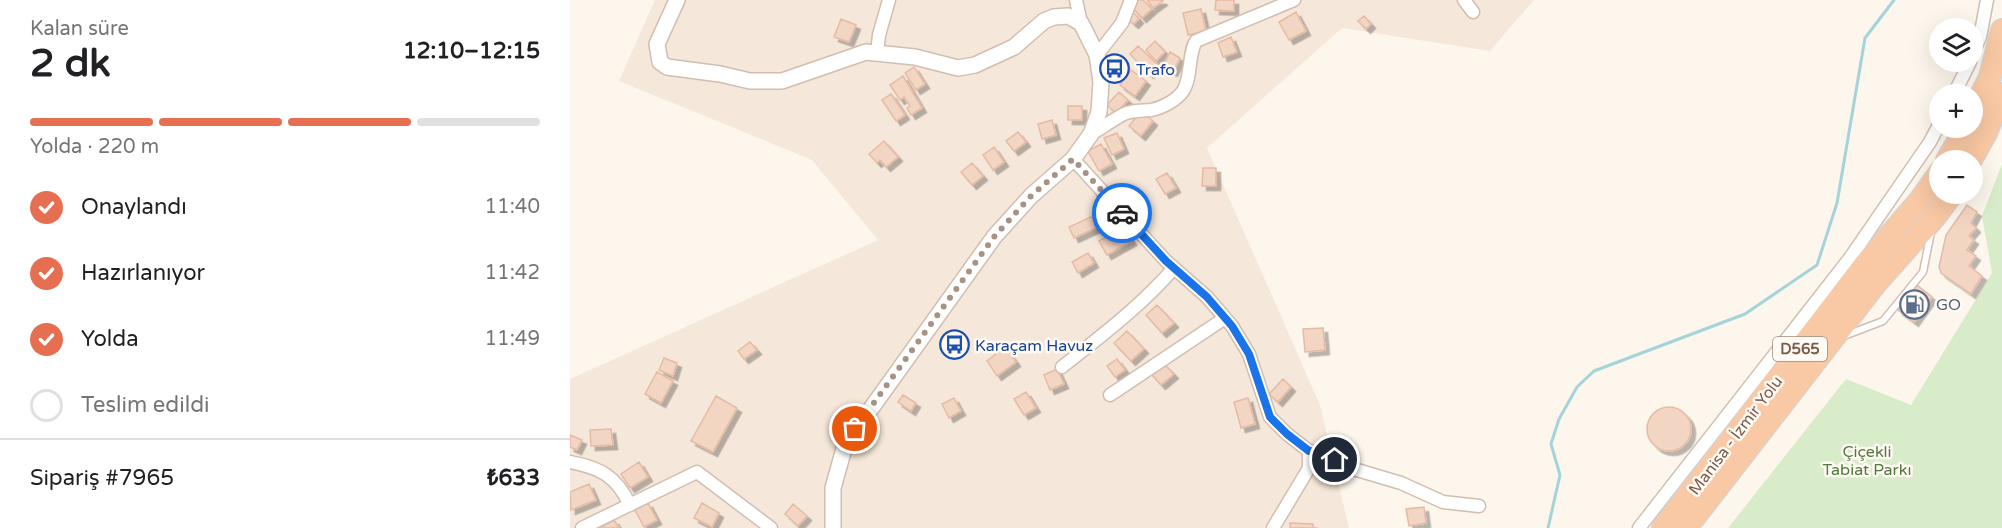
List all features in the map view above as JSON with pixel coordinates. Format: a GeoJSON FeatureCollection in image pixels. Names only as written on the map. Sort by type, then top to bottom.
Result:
{"type":"FeatureCollection","features":[{"type":"Feature","properties":{"kind":"highway"},"geometry":{"type":"LineString","coordinates":[[1983,91],[1990,77],[2002,30]]}},
{"type":"Feature","properties":{"kind":"highway"},"geometry":{"type":"LineString","coordinates":[[1977,150],[2002,94]]}},
{"type":"Feature","properties":{"kind":"highway","name":"Manisa - İzmir Yolu"},"geometry":{"type":"LineString","coordinates":[[1663,528],[1865,264],[1929,188]]}},
{"type":"Feature","properties":{"kind":"highway","name":"Manisa - İzmir Yolu"},"geometry":{"type":"LineString","coordinates":[[1686,528],[1877,282],[1944,204]]}},
{"type":"Feature","properties":{"kind":"street"},"geometry":{"type":"LineString","coordinates":[[677,0],[657,44],[660,62],[667,67],[720,74],[750,81],[782,81],[866,52],[915,57],[958,68],[975,65],[1014,48],[1044,21],[1054,16],[1068,16],[1081,23]]}},
{"type":"Feature","properties":{"kind":"street"},"geometry":{"type":"LineString","coordinates":[[877,53],[879,35],[889,0]]}},
{"type":"Feature","properties":{"kind":"street"},"geometry":{"type":"LineString","coordinates":[[833,528],[833,488],[844,446],[994,237],[1031,196],[1073,159],[1091,134],[1100,112],[1101,82],[1097,56],[1081,23],[1076,0]]}},
{"type":"Feature","properties":{"kind":"street"},"geometry":{"type":"LineString","coordinates":[[1097,56],[1122,23],[1131,0]]}},
{"type":"Feature","properties":{"kind":"street"},"geometry":{"type":"LineString","coordinates":[[1091,134],[1123,114],[1139,109],[1152,110],[1176,99],[1184,90],[1192,60],[1193,45],[1196,41],[1294,0]]}},
{"type":"Feature","properties":{"kind":"street"},"geometry":{"type":"LineString","coordinates":[[1464,0],[1473,12]]}},
{"type":"Feature","properties":{"kind":"street"},"geometry":{"type":"LineString","coordinates":[[1983,21],[1987,0]]}},
{"type":"Feature","properties":{"kind":"street"},"geometry":{"type":"LineString","coordinates":[[1639,528],[1850,258],[1932,138]]}},
{"type":"Feature","properties":{"kind":"street"},"geometry":{"type":"LineString","coordinates":[[1073,159],[1174,268],[1207,297],[1225,318],[1249,354],[1270,417],[1287,434],[1309,451],[1323,453],[1347,466],[1401,483],[1443,502],[1479,506]]}},
{"type":"Feature","properties":{"kind":"street"},"geometry":{"type":"LineString","coordinates":[[1062,367],[1117,324],[1174,268]]}},
{"type":"Feature","properties":{"kind":"street"},"geometry":{"type":"LineString","coordinates":[[1110,395],[1225,318]]}},
{"type":"Feature","properties":{"kind":"street"},"geometry":{"type":"LineString","coordinates":[[1273,528],[1309,468],[1309,451]]}},
{"type":"Feature","properties":{"kind":"street"},"geometry":{"type":"LineString","coordinates":[[570,462],[609,474],[623,491],[630,505]]}},
{"type":"Feature","properties":{"kind":"street"},"geometry":{"type":"LineString","coordinates":[[582,528],[697,472],[771,528]]}},
{"type":"Feature","properties":{"kind":"lane"},"geometry":{"type":"LineString","coordinates":[[1832,340],[1883,321],[1923,272],[1934,218]]}},
{"type":"Feature","properties":{"kind":"shaded area"},"geometry":{"type":"Polygon","coordinates":[[[655,0],[1534,0],[1490,51],[1342,28],[1207,148],[1320,405],[1349,528],[570,528],[570,379],[878,240],[812,160],[619,81],[655,0]]]}},
{"type":"Feature","properties":{"kind":"green space","name":"Çiçekli Tabiat Parkı"},"geometry":{"type":"Polygon","coordinates":[[[2002,164],[2002,528],[1728,528],[1846,379],[1911,405],[1992,273],[1982,216],[2002,164]]]}},
{"type":"Feature","properties":{"kind":"building"},"geometry":{"type":"Polygon","coordinates":[[[1136,0],[1143,0],[1152,9],[1142,18],[1130,5],[1136,0]]]}},
{"type":"Feature","properties":{"kind":"building"},"geometry":{"type":"Polygon","coordinates":[[[1147,0],[1162,0],[1163,1],[1153,8],[1147,0]]]}},
{"type":"Feature","properties":{"kind":"building"},"geometry":{"type":"Polygon","coordinates":[[[1216,0],[1234,0],[1234,11],[1215,10],[1216,0]]]}},
{"type":"Feature","properties":{"kind":"building"},"geometry":{"type":"Polygon","coordinates":[[[1201,9],[1206,31],[1188,35],[1183,13],[1201,9]]]}},
{"type":"Feature","properties":{"kind":"building"},"geometry":{"type":"Polygon","coordinates":[[[1133,12],[1139,19],[1134,24],[1127,18],[1133,12]]]}},
{"type":"Feature","properties":{"kind":"building"},"geometry":{"type":"Polygon","coordinates":[[[1296,12],[1306,31],[1289,40],[1279,22],[1296,12]]]}},
{"type":"Feature","properties":{"kind":"building"},"geometry":{"type":"Polygon","coordinates":[[[1364,16],[1371,24],[1366,29],[1358,21],[1364,16]]]}},
{"type":"Feature","properties":{"kind":"building"},"geometry":{"type":"Polygon","coordinates":[[[841,19],[856,25],[849,42],[834,37],[841,19]]]}},
{"type":"Feature","properties":{"kind":"building"},"geometry":{"type":"Polygon","coordinates":[[[1231,37],[1237,52],[1223,57],[1218,43],[1231,37]]]}},
{"type":"Feature","properties":{"kind":"building"},"geometry":{"type":"Polygon","coordinates":[[[1155,41],[1165,52],[1156,61],[1146,50],[1155,41]]]}},
{"type":"Feature","properties":{"kind":"building"},"geometry":{"type":"Polygon","coordinates":[[[1138,46],[1158,65],[1149,74],[1130,54],[1138,46]]]}},
{"type":"Feature","properties":{"kind":"building"},"geometry":{"type":"Polygon","coordinates":[[[1170,52],[1180,58],[1173,72],[1163,66],[1170,52]]]}},
{"type":"Feature","properties":{"kind":"building"},"geometry":{"type":"Polygon","coordinates":[[[914,67],[925,84],[916,90],[905,73],[914,67]]]}},
{"type":"Feature","properties":{"kind":"building"},"geometry":{"type":"Polygon","coordinates":[[[1131,70],[1146,81],[1135,96],[1120,85],[1131,70]]]}},
{"type":"Feature","properties":{"kind":"building"},"geometry":{"type":"Polygon","coordinates":[[[903,76],[922,108],[911,115],[907,108],[910,106],[904,97],[900,100],[890,85],[903,76]]]}},
{"type":"Feature","properties":{"kind":"building"},"geometry":{"type":"Polygon","coordinates":[[[1119,92],[1128,100],[1116,113],[1107,105],[1119,92]]]}},
{"type":"Feature","properties":{"kind":"building"},"geometry":{"type":"Polygon","coordinates":[[[891,94],[905,115],[896,121],[882,100],[891,94]]]}},
{"type":"Feature","properties":{"kind":"building"},"geometry":{"type":"Polygon","coordinates":[[[1068,106],[1082,106],[1082,120],[1068,120],[1068,106]]]}},
{"type":"Feature","properties":{"kind":"building"},"geometry":{"type":"Polygon","coordinates":[[[1141,111],[1153,121],[1141,136],[1129,126],[1141,111]]]}},
{"type":"Feature","properties":{"kind":"building"},"geometry":{"type":"Polygon","coordinates":[[[1052,120],[1056,135],[1042,139],[1038,124],[1052,120]]]}},
{"type":"Feature","properties":{"kind":"building"},"geometry":{"type":"Polygon","coordinates":[[[1018,132],[1026,142],[1014,151],[1006,141],[1018,132]]]}},
{"type":"Feature","properties":{"kind":"building"},"geometry":{"type":"Polygon","coordinates":[[[1117,133],[1124,149],[1112,155],[1104,138],[1117,133]]]}},
{"type":"Feature","properties":{"kind":"building"},"geometry":{"type":"Polygon","coordinates":[[[884,141],[898,157],[886,167],[880,160],[877,163],[869,154],[884,141]]]}},
{"type":"Feature","properties":{"kind":"building"},"geometry":{"type":"Polygon","coordinates":[[[1101,144],[1112,164],[1099,171],[1088,151],[1101,144]]]}},
{"type":"Feature","properties":{"kind":"building"},"geometry":{"type":"Polygon","coordinates":[[[994,147],[1004,162],[993,170],[983,155],[994,147]]]}},
{"type":"Feature","properties":{"kind":"building"},"geometry":{"type":"Polygon","coordinates":[[[972,163],[983,176],[972,185],[961,172],[972,163]]]}},
{"type":"Feature","properties":{"kind":"building"},"geometry":{"type":"Polygon","coordinates":[[[1203,168],[1216,168],[1216,186],[1202,186],[1203,168]]]}},
{"type":"Feature","properties":{"kind":"building"},"geometry":{"type":"Polygon","coordinates":[[[1167,173],[1176,188],[1165,194],[1156,179],[1167,173]]]}},
{"type":"Feature","properties":{"kind":"building"},"geometry":{"type":"Polygon","coordinates":[[[1967,205],[1977,212],[1971,223],[1976,228],[1969,236],[1974,240],[1967,250],[1976,256],[1969,266],[1982,276],[1971,294],[1941,273],[1939,267],[1946,235],[1967,205]]]}},
{"type":"Feature","properties":{"kind":"building"},"geometry":{"type":"Polygon","coordinates":[[[1093,216],[1098,227],[1074,238],[1069,227],[1093,216]]]}},
{"type":"Feature","properties":{"kind":"building"},"geometry":{"type":"Polygon","coordinates":[[[1124,227],[1132,241],[1107,255],[1099,241],[1124,227]]]}},
{"type":"Feature","properties":{"kind":"building"},"geometry":{"type":"Polygon","coordinates":[[[1088,253],[1094,263],[1078,273],[1072,262],[1088,253]]]}},
{"type":"Feature","properties":{"kind":"building"},"geometry":{"type":"Polygon","coordinates":[[[1917,285],[1932,297],[1914,322],[1898,310],[1917,285]]]}},
{"type":"Feature","properties":{"kind":"building"},"geometry":{"type":"Polygon","coordinates":[[[1157,305],[1174,323],[1162,333],[1146,315],[1157,305]]]}},
{"type":"Feature","properties":{"kind":"building"},"geometry":{"type":"Polygon","coordinates":[[[1323,328],[1325,350],[1305,352],[1303,329],[1323,328]]]}},
{"type":"Feature","properties":{"kind":"building"},"geometry":{"type":"Polygon","coordinates":[[[1127,331],[1144,349],[1131,361],[1114,343],[1127,331]]]}},
{"type":"Feature","properties":{"kind":"building"},"geometry":{"type":"Polygon","coordinates":[[[750,342],[757,350],[744,359],[738,351],[750,342]]]}},
{"type":"Feature","properties":{"kind":"building"},"geometry":{"type":"Polygon","coordinates":[[[1005,347],[1016,362],[997,376],[987,361],[1005,347]]]}},
{"type":"Feature","properties":{"kind":"building"},"geometry":{"type":"Polygon","coordinates":[[[664,358],[677,363],[673,376],[659,370],[664,358]]]}},
{"type":"Feature","properties":{"kind":"building"},"geometry":{"type":"Polygon","coordinates":[[[1117,359],[1125,370],[1115,377],[1107,366],[1117,359]]]}},
{"type":"Feature","properties":{"kind":"building"},"geometry":{"type":"Polygon","coordinates":[[[1164,364],[1174,374],[1161,385],[1152,375],[1164,364]]]}},
{"type":"Feature","properties":{"kind":"building"},"geometry":{"type":"Polygon","coordinates":[[[1057,369],[1064,384],[1050,390],[1044,375],[1057,369]]]}},
{"type":"Feature","properties":{"kind":"building"},"geometry":{"type":"Polygon","coordinates":[[[657,372],[673,381],[661,403],[645,394],[657,372]]]}},
{"type":"Feature","properties":{"kind":"building"},"geometry":{"type":"Polygon","coordinates":[[[1283,379],[1291,387],[1278,402],[1269,394],[1283,379]]]}},
{"type":"Feature","properties":{"kind":"building"},"geometry":{"type":"Polygon","coordinates":[[[1026,392],[1036,408],[1024,415],[1014,399],[1026,392]]]}},
{"type":"Feature","properties":{"kind":"building"},"geometry":{"type":"Polygon","coordinates":[[[903,395],[916,403],[911,411],[898,402],[903,395]]]}},
{"type":"Feature","properties":{"kind":"building"},"geometry":{"type":"Polygon","coordinates":[[[716,396],[737,408],[713,452],[691,441],[716,396]]]}},
{"type":"Feature","properties":{"kind":"building"},"geometry":{"type":"Polygon","coordinates":[[[954,398],[961,411],[949,418],[942,404],[954,398]]]}},
{"type":"Feature","properties":{"kind":"building"},"geometry":{"type":"Polygon","coordinates":[[[1248,398],[1255,424],[1241,428],[1234,402],[1248,398]]]}},
{"type":"Feature","properties":{"kind":"building"},"geometry":{"type":"Polygon","coordinates":[[[1669,407],[1678,408],[1685,413],[1690,420],[1690,438],[1685,445],[1678,450],[1669,451],[1660,450],[1653,445],[1648,438],[1647,429],[1648,420],[1653,413],[1660,408],[1669,407]]]}},
{"type":"Feature","properties":{"kind":"building"},"geometry":{"type":"Polygon","coordinates":[[[611,429],[613,445],[591,446],[590,430],[611,429]]]}},
{"type":"Feature","properties":{"kind":"building"},"geometry":{"type":"Polygon","coordinates":[[[570,435],[582,440],[577,450],[570,447],[570,435]]]}},
{"type":"Feature","properties":{"kind":"building"},"geometry":{"type":"Polygon","coordinates":[[[639,462],[648,477],[630,488],[621,474],[639,462]]]}},
{"type":"Feature","properties":{"kind":"building"},"geometry":{"type":"Polygon","coordinates":[[[589,484],[596,500],[571,510],[570,492],[589,484]]]}},
{"type":"Feature","properties":{"kind":"building"},"geometry":{"type":"Polygon","coordinates":[[[648,503],[657,520],[644,527],[635,510],[648,503]]]}},
{"type":"Feature","properties":{"kind":"building"},"geometry":{"type":"Polygon","coordinates":[[[702,503],[719,513],[712,527],[694,518],[702,503]]]}},
{"type":"Feature","properties":{"kind":"building"},"geometry":{"type":"Polygon","coordinates":[[[793,504],[807,516],[798,526],[785,514],[793,504]]]}},
{"type":"Feature","properties":{"kind":"building"},"geometry":{"type":"Polygon","coordinates":[[[1424,507],[1426,523],[1409,526],[1406,509],[1424,507]]]}},
{"type":"Feature","properties":{"kind":"building"},"geometry":{"type":"Polygon","coordinates":[[[614,520],[619,528],[600,528],[614,520]]]}},
{"type":"Feature","properties":{"kind":"building"},"geometry":{"type":"Polygon","coordinates":[[[1290,523],[1313,524],[1313,528],[1290,528],[1290,523]]]}},
{"type":"Feature","properties":{"kind":"waterway"},"geometry":{"type":"LineString","coordinates":[[1548,528],[1560,475],[1551,444],[1559,419],[1577,387],[1594,371],[1745,314],[1817,265],[1837,203],[1865,38],[1894,0]]}},
{"type":"Feature","properties":{"kind":"way so far"},"geometry":{"type":"LineString","coordinates":[[855,429],[994,237],[1031,196],[1073,159],[1122,213]]}},
{"type":"Feature","properties":{"kind":"place","name":"Trafo"},"geometry":{"type":"Point","coordinates":[1115,69]}},
{"type":"Feature","properties":{"kind":"place","name":"GO"},"geometry":{"type":"Point","coordinates":[1915,304]}},
{"type":"Feature","properties":{"kind":"place","name":"Karaçam Havuz"},"geometry":{"type":"Point","coordinates":[954,345]}},
{"type":"Feature","properties":{"kind":"route"},"geometry":{"type":"LineString","coordinates":[[1122,213],[1166,261],[1207,297],[1232,326],[1249,354],[1270,417],[1309,451],[1323,453],[1335,460]]}}]}
